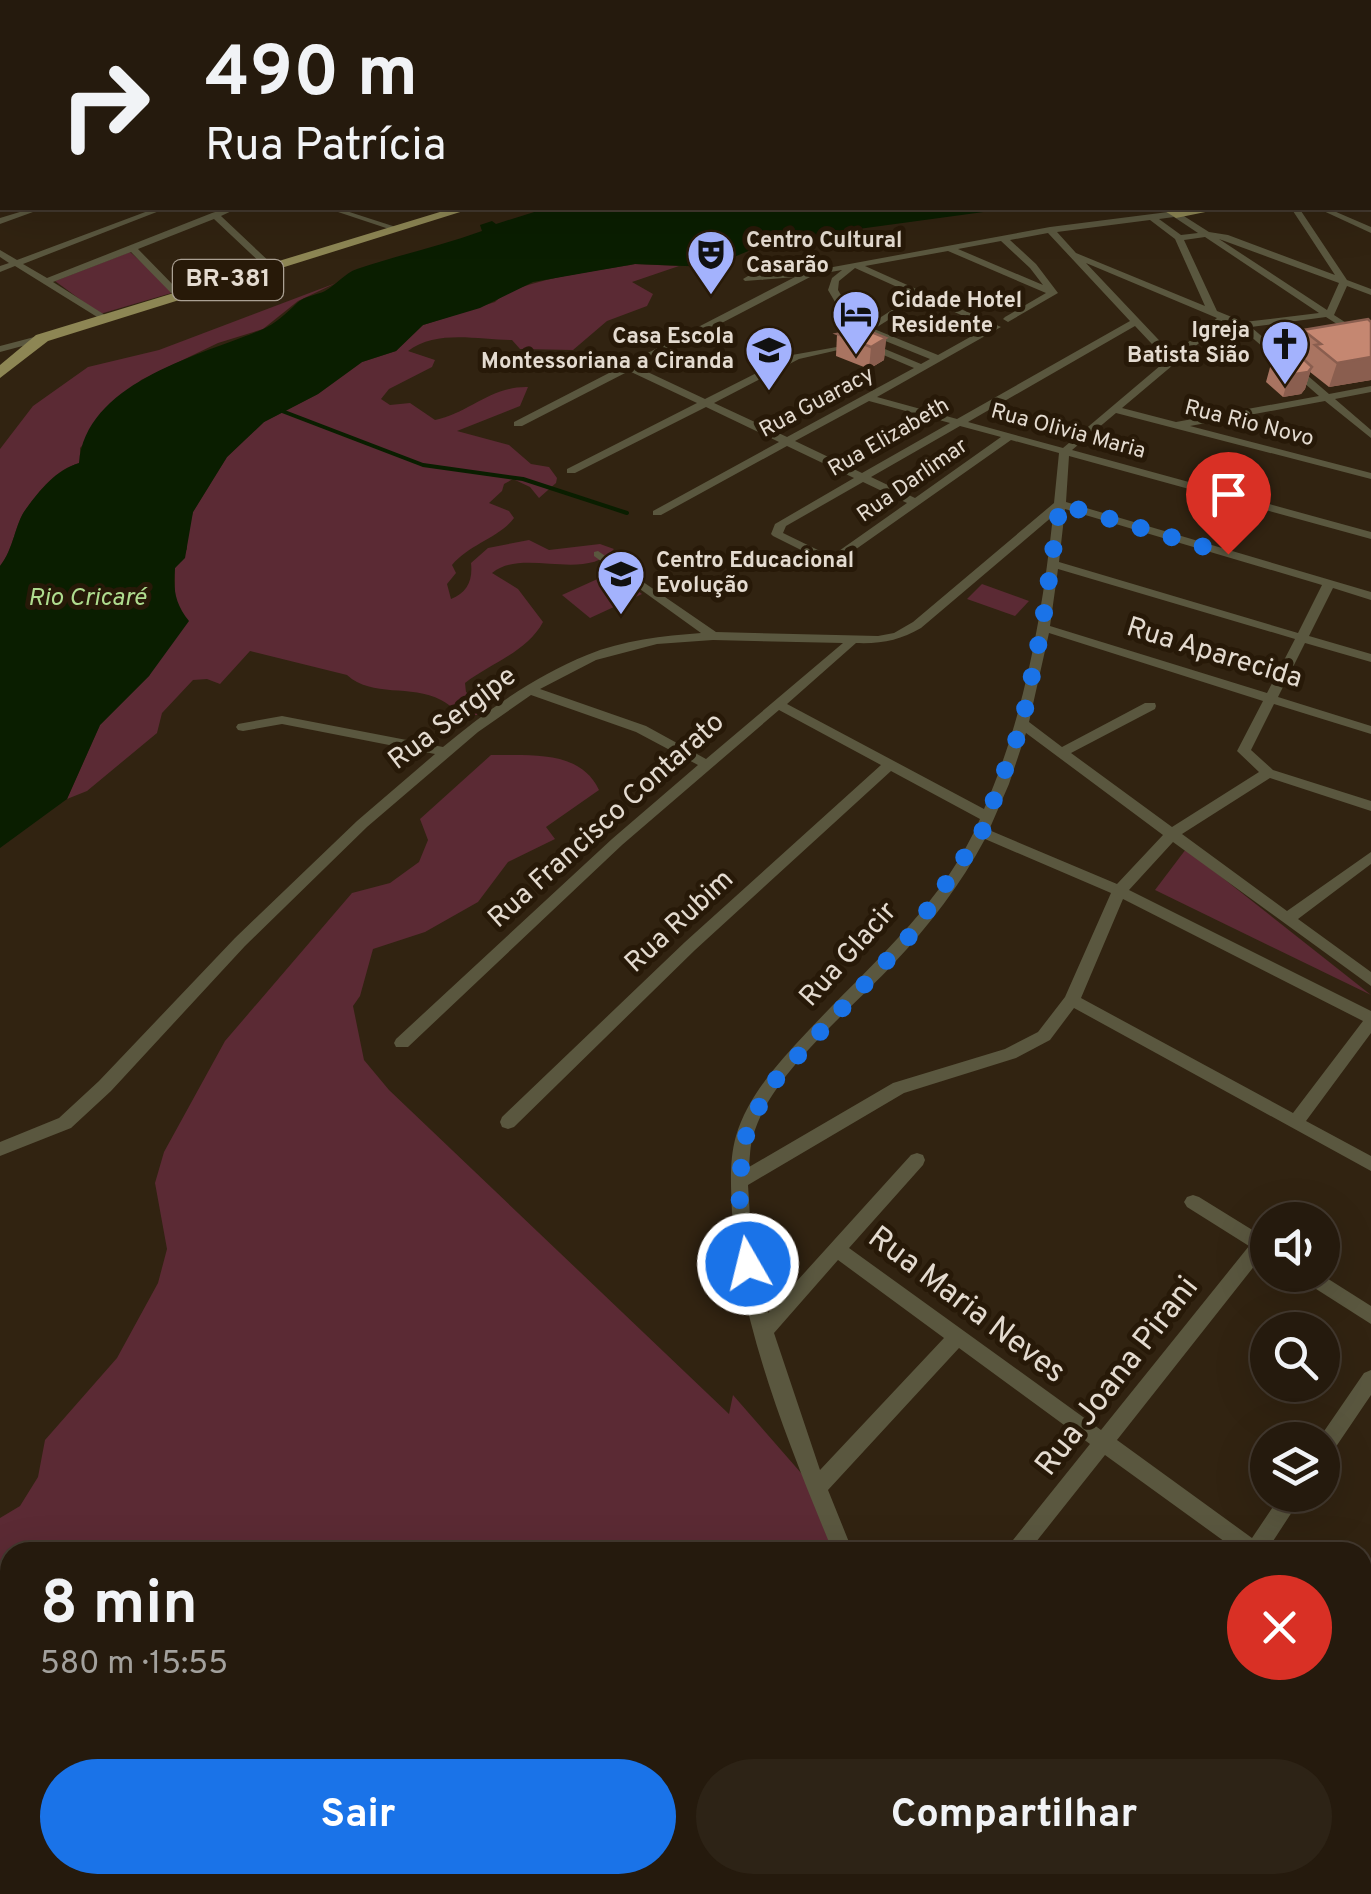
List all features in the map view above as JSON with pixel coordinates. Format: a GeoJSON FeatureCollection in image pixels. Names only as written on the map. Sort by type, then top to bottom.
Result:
{"type":"FeatureCollection","features":[{"type":"Feature","properties":{"kind":"main road","name":"BR-381"},"geometry":{"type":"LineString","coordinates":[[0,373],[42,338],[460,210]]}},
{"type":"Feature","properties":{"kind":"street"},"geometry":{"type":"LineString","coordinates":[[0,222],[34,210]]}},
{"type":"Feature","properties":{"kind":"street"},"geometry":{"type":"LineString","coordinates":[[0,269],[158,210]]}},
{"type":"Feature","properties":{"kind":"street"},"geometry":{"type":"LineString","coordinates":[[46,282],[229,210]]}},
{"type":"Feature","properties":{"kind":"street"},"geometry":{"type":"LineString","coordinates":[[336,210],[398,229]]}},
{"type":"Feature","properties":{"kind":"street"},"geometry":{"type":"LineString","coordinates":[[1297,210],[1344,282]]}},
{"type":"Feature","properties":{"kind":"street"},"geometry":{"type":"LineString","coordinates":[[1326,210],[1371,230]]}},
{"type":"Feature","properties":{"kind":"street"},"geometry":{"type":"LineString","coordinates":[[1161,211],[1218,314]]}},
{"type":"Feature","properties":{"kind":"street"},"geometry":{"type":"LineString","coordinates":[[748,279],[855,266],[1161,211],[1206,234],[1371,343]]}},
{"type":"Feature","properties":{"kind":"street"},"geometry":{"type":"LineString","coordinates":[[215,215],[270,267]]}},
{"type":"Feature","properties":{"kind":"street"},"geometry":{"type":"LineString","coordinates":[[1050,230],[1174,362]]}},
{"type":"Feature","properties":{"kind":"street"},"geometry":{"type":"LineString","coordinates":[[1179,238],[1206,234],[1230,238],[1371,292]]}},
{"type":"Feature","properties":{"kind":"street"},"geometry":{"type":"LineString","coordinates":[[1003,238],[1053,293]]}},
{"type":"Feature","properties":{"kind":"street"},"geometry":{"type":"LineString","coordinates":[[132,248],[178,295]]}},
{"type":"Feature","properties":{"kind":"street"},"geometry":{"type":"LineString","coordinates":[[948,248],[1053,293]]}},
{"type":"Feature","properties":{"kind":"street"},"geometry":{"type":"LineString","coordinates":[[0,253],[102,318]]}},
{"type":"Feature","properties":{"kind":"street"},"geometry":{"type":"LineString","coordinates":[[1075,255],[1243,325],[1371,435]]}},
{"type":"Feature","properties":{"kind":"street"},"geometry":{"type":"LineString","coordinates":[[855,266],[922,295]]}},
{"type":"Feature","properties":{"kind":"street"},"geometry":{"type":"LineString","coordinates":[[855,266],[836,280],[833,290],[863,337],[922,368]]}},
{"type":"Feature","properties":{"kind":"street"},"geometry":{"type":"LineString","coordinates":[[518,424],[812,273]]}},
{"type":"Feature","properties":{"kind":"street"},"geometry":{"type":"LineString","coordinates":[[1020,279],[1040,275]]}},
{"type":"Feature","properties":{"kind":"street"},"geometry":{"type":"LineString","coordinates":[[1330,314],[1344,282]]}},
{"type":"Feature","properties":{"kind":"street"},"geometry":{"type":"LineString","coordinates":[[1008,319],[1053,293]]}},
{"type":"Feature","properties":{"kind":"street"},"geometry":{"type":"LineString","coordinates":[[571,472],[806,353],[863,337],[922,295]]}},
{"type":"Feature","properties":{"kind":"street","name":"Rua Guaracy"},"geometry":{"type":"LineString","coordinates":[[656,513],[996,328],[922,295]]}},
{"type":"Feature","properties":{"kind":"street"},"geometry":{"type":"LineString","coordinates":[[1218,314],[1174,362],[1064,452],[1060,504],[1371,596]]}},
{"type":"Feature","properties":{"kind":"street"},"geometry":{"type":"LineString","coordinates":[[1243,325],[1330,314]]}},
{"type":"Feature","properties":{"kind":"street","name":"Rua Elizabeth"},"geometry":{"type":"LineString","coordinates":[[838,556],[817,554],[781,537],[777,531],[781,524],[954,422],[1136,321]]}},
{"type":"Feature","properties":{"kind":"street"},"geometry":{"type":"LineString","coordinates":[[863,337],[939,359]]}},
{"type":"Feature","properties":{"kind":"street"},"geometry":{"type":"LineString","coordinates":[[0,348],[42,338]]}},
{"type":"Feature","properties":{"kind":"street"},"geometry":{"type":"LineString","coordinates":[[630,367],[916,503]]}},
{"type":"Feature","properties":{"kind":"street"},"geometry":{"type":"LineString","coordinates":[[1174,426],[1371,390]]}},
{"type":"Feature","properties":{"kind":"street","name":"Rua Olivia Maria"},"geometry":{"type":"LineString","coordinates":[[870,398],[1371,536]]}},
{"type":"Feature","properties":{"kind":"street","name":"Rua Rio Novo"},"geometry":{"type":"LineString","coordinates":[[1116,410],[1371,476]]}},
{"type":"Feature","properties":{"kind":"street","name":"Rua Darlimar"},"geometry":{"type":"LineString","coordinates":[[838,556],[1009,437]]}},
{"type":"Feature","properties":{"kind":"street","name":"Rua Glacir"},"geometry":{"type":"LineString","coordinates":[[840,1542],[816,1488],[765,1330],[741,1235],[739,1181],[743,1142],[758,1104],[777,1078],[908,938],[985,824],[1022,724],[1053,564],[1060,504]]}},
{"type":"Feature","properties":{"kind":"street","name":"Rua Sergipe"},"geometry":{"type":"LineString","coordinates":[[0,1149],[65,1123],[240,942],[362,824],[445,752],[529,690],[617,649],[675,638],[851,642],[889,639],[908,631],[1060,504]]}},
{"type":"Feature","properties":{"kind":"street"},"geometry":{"type":"LineString","coordinates":[[598,554],[713,636]]}},
{"type":"Feature","properties":{"kind":"street"},"geometry":{"type":"LineString","coordinates":[[1053,564],[1371,658]]}},
{"type":"Feature","properties":{"kind":"street"},"geometry":{"type":"LineString","coordinates":[[1330,584],[1246,742],[1247,758],[1268,774],[1371,806]]}},
{"type":"Feature","properties":{"kind":"street","name":"Rua Aparecida"},"geometry":{"type":"LineString","coordinates":[[1042,627],[1371,730]]}},
{"type":"Feature","properties":{"kind":"street","name":"Rua Francisco Contarato"},"geometry":{"type":"LineString","coordinates":[[402,1044],[515,935],[706,764],[851,642]]}},
{"type":"Feature","properties":{"kind":"street"},"geometry":{"type":"LineString","coordinates":[[529,690],[641,730],[706,764]]}},
{"type":"Feature","properties":{"kind":"street"},"geometry":{"type":"LineString","coordinates":[[777,704],[890,764],[985,824],[1371,1019],[1296,1122]]}},
{"type":"Feature","properties":{"kind":"street"},"geometry":{"type":"LineString","coordinates":[[1062,752],[1150,706]]}},
{"type":"Feature","properties":{"kind":"street"},"geometry":{"type":"LineString","coordinates":[[243,727],[282,720],[445,752]]}},
{"type":"Feature","properties":{"kind":"street"},"geometry":{"type":"LineString","coordinates":[[1022,724],[1371,980]]}},
{"type":"Feature","properties":{"kind":"street","name":"Rua Rubim"},"geometry":{"type":"LineString","coordinates":[[508,1122],[690,946],[890,764]]}},
{"type":"Feature","properties":{"kind":"street"},"geometry":{"type":"LineString","coordinates":[[739,1181],[899,1088],[1027,1047],[1056,1024],[1072,1000],[1119,891],[1173,834],[1268,774]]}},
{"type":"Feature","properties":{"kind":"street"},"geometry":{"type":"LineString","coordinates":[[1287,918],[1371,857]]}},
{"type":"Feature","properties":{"kind":"street"},"geometry":{"type":"LineString","coordinates":[[1072,1000],[1371,1164]]}},
{"type":"Feature","properties":{"kind":"street","name":"Rua Maria Neves"},"geometry":{"type":"LineString","coordinates":[[918,1160],[839,1251],[1241,1542]]}},
{"type":"Feature","properties":{"kind":"street"},"geometry":{"type":"LineString","coordinates":[[1193,1202],[1250,1237]]}},
{"type":"Feature","properties":{"kind":"street"},"geometry":{"type":"LineString","coordinates":[[765,1330],[839,1251]]}},
{"type":"Feature","properties":{"kind":"street","name":"Rua Joana Pirani"},"geometry":{"type":"LineString","coordinates":[[1024,1542],[1250,1263]]}},
{"type":"Feature","properties":{"kind":"street"},"geometry":{"type":"LineString","coordinates":[[1334,1292],[1371,1316]]}},
{"type":"Feature","properties":{"kind":"street"},"geometry":{"type":"LineString","coordinates":[[816,1488],[956,1338]]}},
{"type":"Feature","properties":{"kind":"street"},"geometry":{"type":"LineString","coordinates":[[1340,1425],[1371,1379]]}},
{"type":"Feature","properties":{"kind":"street"},"geometry":{"type":"LineString","coordinates":[[1262,1542],[1282,1512]]}},
{"type":"Feature","properties":{"kind":"shaded area"},"geometry":{"type":"Polygon","coordinates":[[[130,252],[175,292],[100,314],[55,281],[130,252]]]}},
{"type":"Feature","properties":{"kind":"shaded area"},"geometry":{"type":"Polygon","coordinates":[[[635,264],[679,266],[632,282],[653,294],[647,306],[607,321],[573,350],[520,349],[512,340],[432,340],[408,351],[435,360],[432,367],[389,389],[381,399],[390,405],[410,403],[435,420],[491,395],[528,387],[520,406],[457,431],[509,445],[531,464],[549,467],[556,483],[539,498],[530,487],[513,479],[504,484],[489,503],[509,511],[514,518],[452,565],[456,573],[447,584],[451,599],[465,590],[471,563],[488,548],[529,540],[549,550],[600,544],[614,549],[602,559],[587,563],[520,563],[492,573],[518,589],[543,622],[518,649],[465,683],[466,692],[485,707],[477,715],[462,713],[429,695],[380,689],[347,675],[250,651],[220,684],[207,679],[193,680],[162,713],[157,733],[87,791],[67,799],[100,725],[149,676],[181,610],[175,599],[175,568],[187,549],[193,512],[227,457],[264,422],[318,394],[362,362],[396,351],[423,325],[495,302],[521,287],[635,264]]]}},
{"type":"Feature","properties":{"kind":"shaded area"},"geometry":{"type":"Polygon","coordinates":[[[336,283],[298,301],[263,329],[218,343],[141,380],[80,448],[80,463],[56,475],[31,502],[0,566],[0,449],[33,406],[88,367],[159,350],[336,283]]]}},
{"type":"Feature","properties":{"kind":"shaded area"},"geometry":{"type":"Polygon","coordinates":[[[613,572],[642,594],[590,618],[562,595],[613,572]]]}},
{"type":"Feature","properties":{"kind":"shaded area"},"geometry":{"type":"Polygon","coordinates":[[[982,584],[1029,601],[1015,616],[967,599],[982,584]]]}},
{"type":"Feature","properties":{"kind":"shaded area"},"geometry":{"type":"Polygon","coordinates":[[[491,755],[566,761],[579,767],[599,790],[546,827],[555,839],[508,862],[478,902],[425,932],[373,949],[360,996],[353,1006],[364,1060],[389,1090],[729,1414],[733,1395],[836,1513],[848,1542],[0,1542],[0,1518],[20,1506],[38,1477],[45,1440],[117,1358],[158,1283],[167,1249],[155,1183],[164,1152],[225,1041],[352,893],[390,883],[419,862],[428,840],[420,819],[491,755]]]}},
{"type":"Feature","properties":{"kind":"shaded area"},"geometry":{"type":"Polygon","coordinates":[[[1186,849],[1371,995],[1155,890],[1186,849]]]}},
{"type":"Feature","properties":{"kind":"water","name":"Rio Cricaré"},"geometry":{"type":"Polygon","coordinates":[[[541,210],[998,210],[792,238],[765,244],[710,267],[635,264],[533,282],[480,308],[423,325],[396,351],[362,362],[318,394],[264,422],[227,457],[193,512],[185,558],[175,568],[174,576],[178,602],[189,621],[149,676],[100,725],[67,799],[0,848],[0,566],[26,509],[56,476],[79,463],[86,435],[102,412],[123,392],[149,376],[266,328],[300,301],[325,291],[353,271],[482,231],[480,225],[492,221],[496,224],[541,210]]]}},
{"type":"Feature","properties":{"kind":"building"},"geometry":{"type":"Polygon","coordinates":[[[1368,319],[1371,357],[1337,363],[1303,330],[1368,319]]]}},
{"type":"Feature","properties":{"kind":"building"},"geometry":{"type":"Polygon","coordinates":[[[864,329],[886,338],[871,347],[837,334],[864,329]]]}},
{"type":"Feature","properties":{"kind":"building"},"geometry":{"type":"Polygon","coordinates":[[[1299,355],[1312,367],[1308,372],[1289,375],[1272,360],[1299,355]]]}},
{"type":"Feature","properties":{"kind":"waterway"},"geometry":{"type":"LineString","coordinates":[[282,411],[423,465],[523,479],[627,513]]}},
{"type":"Feature","properties":{"kind":"place","name":"Centro Cultural Casarão"},"geometry":{"type":"Point","coordinates":[711,296]}},
{"type":"Feature","properties":{"kind":"place","name":"Cidade Hotel Residente"},"geometry":{"type":"Point","coordinates":[856,356]}},
{"type":"Feature","properties":{"kind":"place","name":"Igreja Batista Sião"},"geometry":{"type":"Point","coordinates":[1285,386]}},
{"type":"Feature","properties":{"kind":"place","name":"Casa Escola Montessoriana a Ciranda"},"geometry":{"type":"Point","coordinates":[769,392]}},
{"type":"Feature","properties":{"kind":"place","name":"Centro Educacional Evolução"},"geometry":{"type":"Point","coordinates":[621,616]}},
{"type":"Feature","properties":{"kind":"route"},"geometry":{"type":"LineString","coordinates":[[748,1264],[741,1235],[739,1181],[748,1124],[777,1078],[908,938],[982,832],[1022,724],[1053,564],[1060,504],[1228,554]]}}]}
